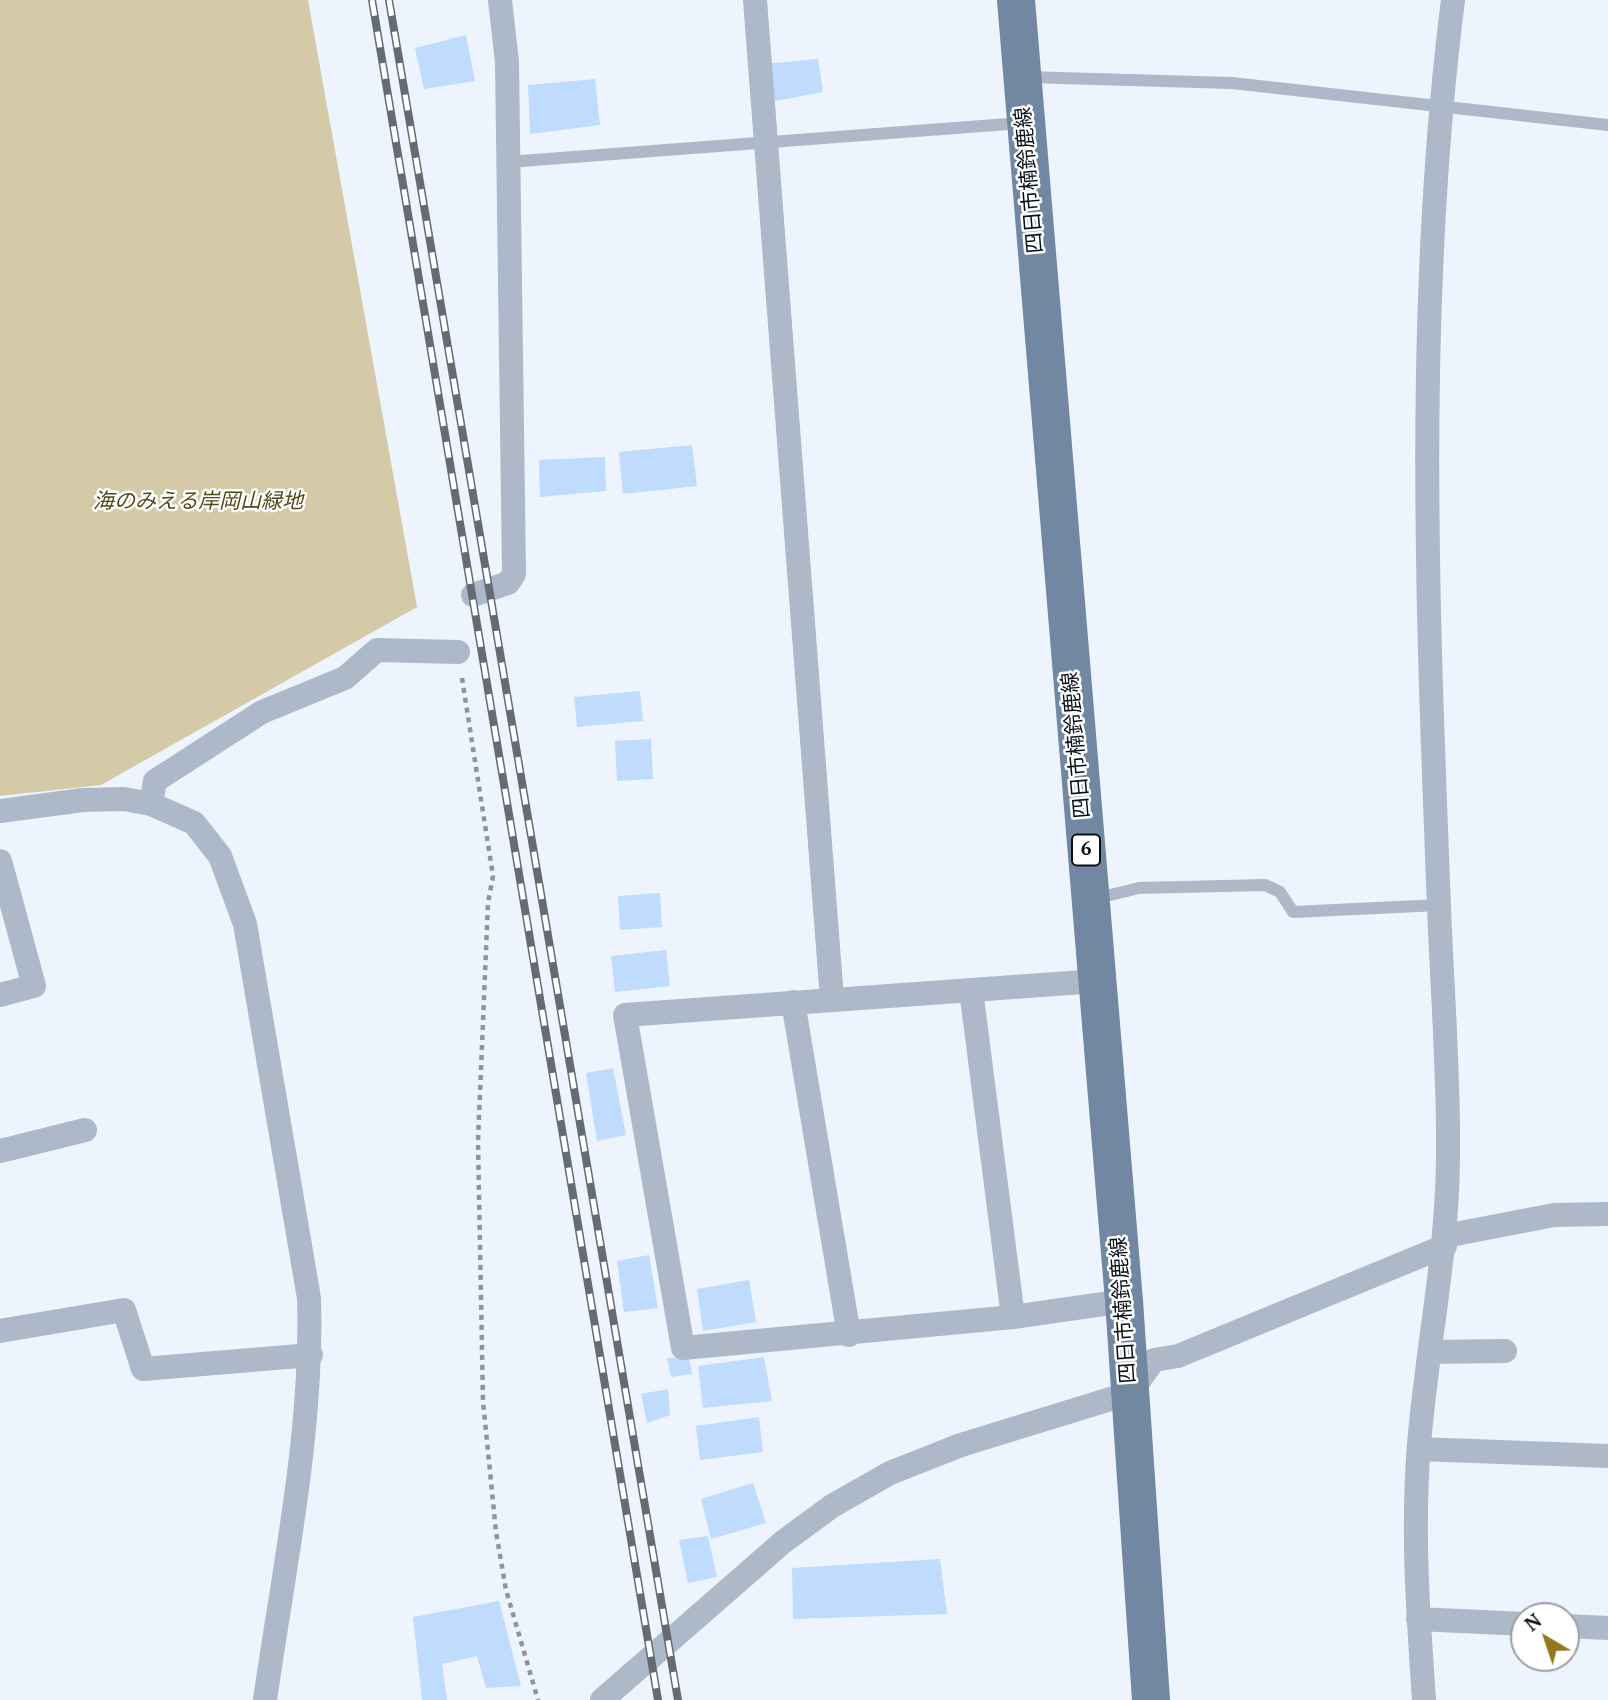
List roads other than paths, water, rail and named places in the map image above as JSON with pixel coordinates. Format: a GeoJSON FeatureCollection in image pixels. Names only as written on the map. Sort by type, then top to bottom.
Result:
{"type":"FeatureCollection","features":[{"type":"Feature","properties":{"kind":"main road","name":"四日市楠鈴鹿線"},"geometry":{"type":"LineString","coordinates":[[1016,0],[1124,1301],[1151,1700]]}},
{"type":"Feature","properties":{"kind":"street"},"geometry":{"type":"LineString","coordinates":[[473,595],[508,583],[514,574],[507,62],[500,0]]}},
{"type":"Feature","properties":{"kind":"street"},"geometry":{"type":"LineString","coordinates":[[755,0],[832,999]]}},
{"type":"Feature","properties":{"kind":"street"},"geometry":{"type":"LineString","coordinates":[[1424,1700],[1414,1547],[1419,1449],[1445,1241],[1448,1154],[1438,905],[1427,492],[1433,202],[1439,107],[1452,0]]}},
{"type":"Feature","properties":{"kind":"street"},"geometry":{"type":"LineString","coordinates":[[151,804],[155,781],[262,712],[345,678],[377,650],[458,652]]}},
{"type":"Feature","properties":{"kind":"street"},"geometry":{"type":"LineString","coordinates":[[0,811],[83,800],[124,799],[151,804],[194,823],[220,856],[245,924],[309,1297],[311,1355],[306,1412],[265,1700]]}},
{"type":"Feature","properties":{"kind":"street"},"geometry":{"type":"LineString","coordinates":[[0,861],[34,986],[0,995]]}},
{"type":"Feature","properties":{"kind":"street"},"geometry":{"type":"LineString","coordinates":[[1097,981],[625,1015],[683,1348],[849,1335],[1013,1317],[1124,1301]]}},
{"type":"Feature","properties":{"kind":"street"},"geometry":{"type":"LineString","coordinates":[[971,990],[1013,1317]]}},
{"type":"Feature","properties":{"kind":"street"},"geometry":{"type":"LineString","coordinates":[[793,1002],[849,1335]]}},
{"type":"Feature","properties":{"kind":"street"},"geometry":{"type":"LineString","coordinates":[[0,1151],[85,1130]]}},
{"type":"Feature","properties":{"kind":"street"},"geometry":{"type":"LineString","coordinates":[[602,1700],[783,1542],[832,1506],[890,1473],[961,1445],[1130,1393],[1154,1360],[1178,1356],[1445,1241],[1555,1214],[1608,1214]]}},
{"type":"Feature","properties":{"kind":"street"},"geometry":{"type":"LineString","coordinates":[[0,1331],[124,1310],[143,1369],[311,1355]]}},
{"type":"Feature","properties":{"kind":"street"},"geometry":{"type":"LineString","coordinates":[[1430,1352],[1505,1351]]}},
{"type":"Feature","properties":{"kind":"street"},"geometry":{"type":"LineString","coordinates":[[1419,1449],[1608,1456]]}},
{"type":"Feature","properties":{"kind":"street"},"geometry":{"type":"LineString","coordinates":[[1418,1619],[1510,1623]]}},
{"type":"Feature","properties":{"kind":"street"},"geometry":{"type":"LineString","coordinates":[[1580,1627],[1608,1628]]}},
{"type":"Feature","properties":{"kind":"lane"},"geometry":{"type":"LineString","coordinates":[[1022,77],[1232,83],[1608,125]]}},
{"type":"Feature","properties":{"kind":"lane"},"geometry":{"type":"LineString","coordinates":[[508,162],[1025,122]]}},
{"type":"Feature","properties":{"kind":"lane"},"geometry":{"type":"LineString","coordinates":[[1090,900],[1139,888],[1265,885],[1280,891],[1293,912],[1438,905]]}},
{"type":"Feature","properties":{"kind":"railway"},"geometry":{"type":"LineString","coordinates":[[372,0],[658,1700]]}},
{"type":"Feature","properties":{"kind":"railway"},"geometry":{"type":"LineString","coordinates":[[389,0],[678,1700]]}},
{"type":"Feature","properties":{"kind":"park label","name":"海のみえる岸岡山緑地"},"geometry":{"type":"Point","coordinates":[198,502]}}]}
